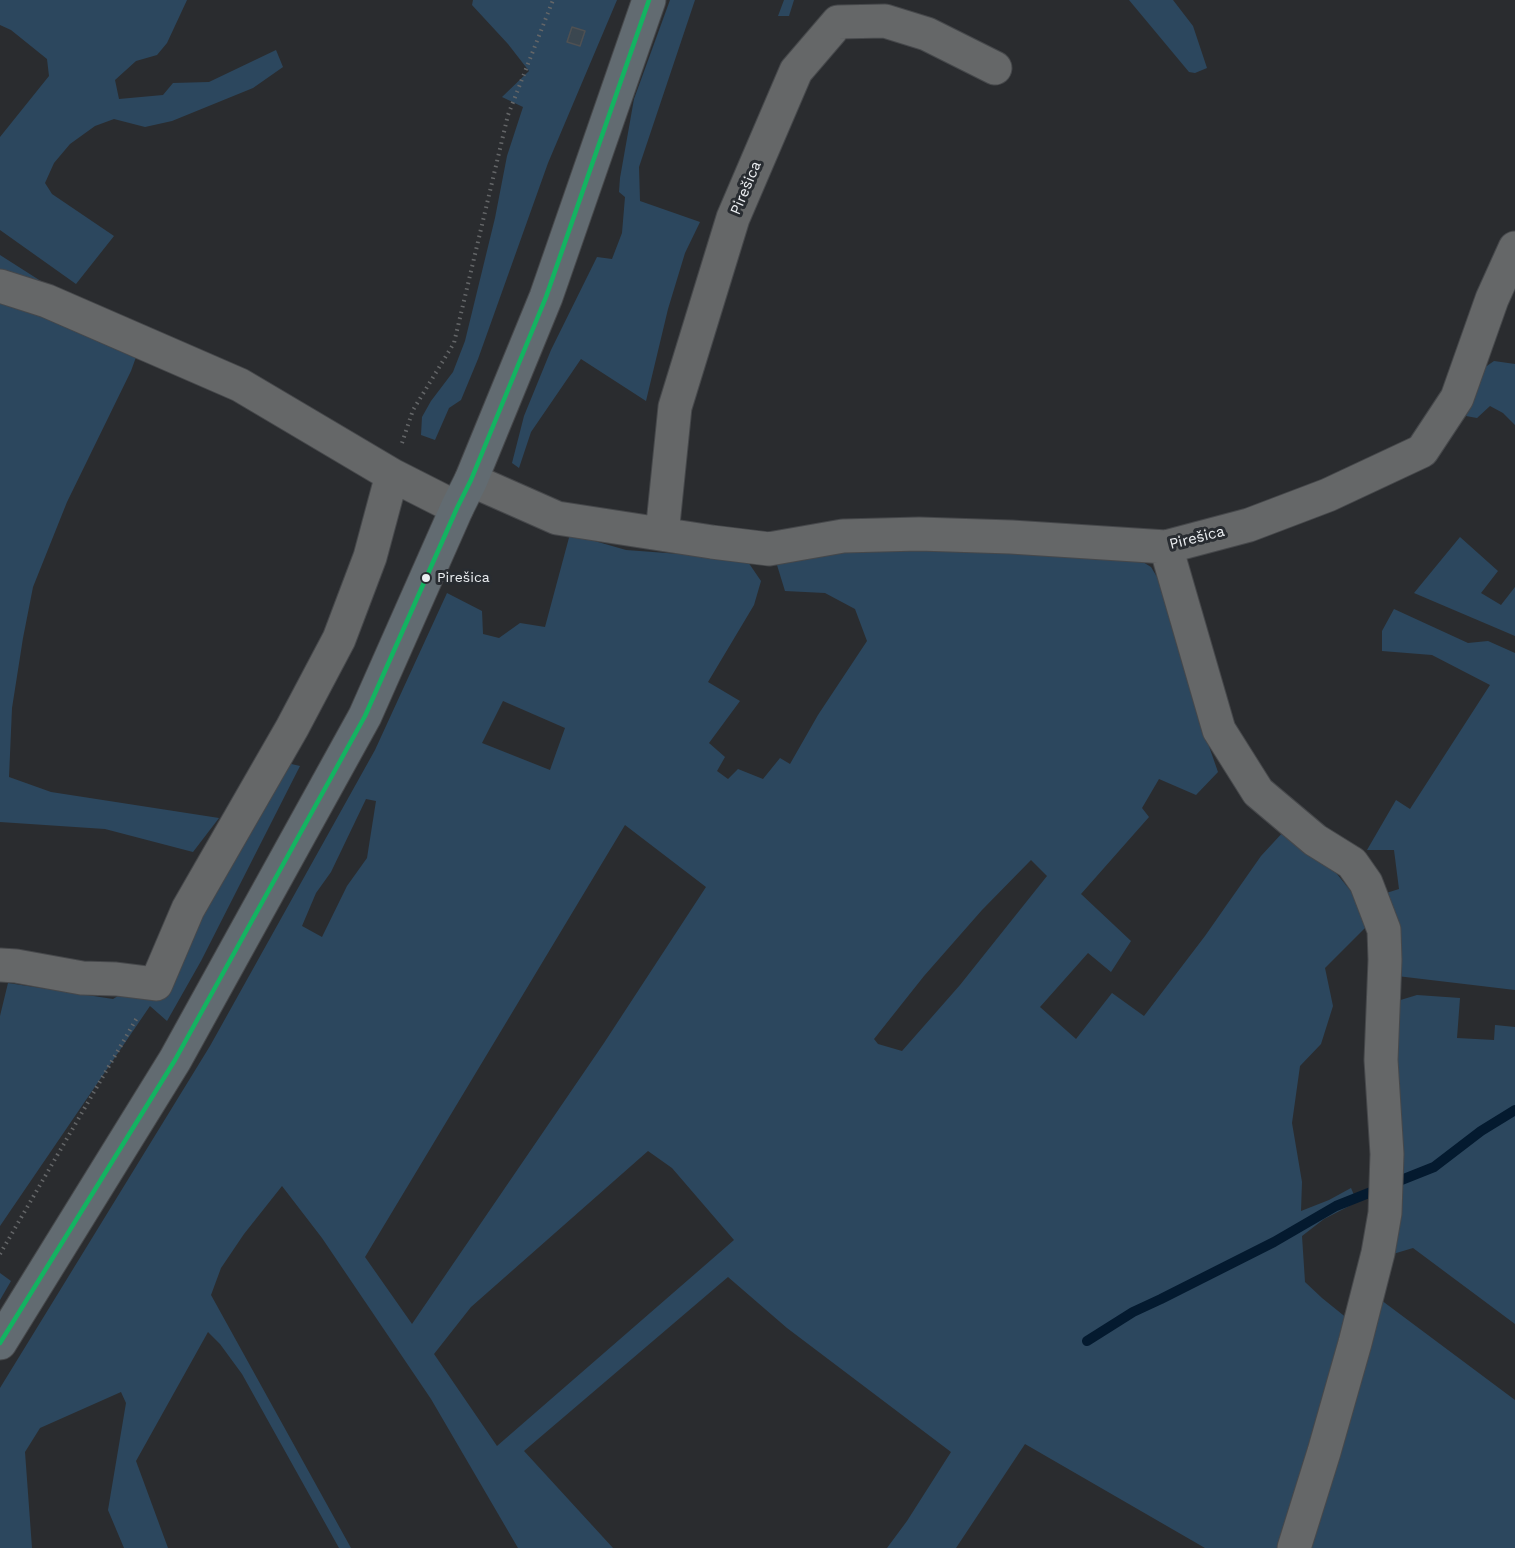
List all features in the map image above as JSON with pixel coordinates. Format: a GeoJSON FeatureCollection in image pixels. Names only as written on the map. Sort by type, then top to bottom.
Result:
{"type":"FeatureCollection","features":[{"type":"Feature","properties":{"kind":"main road"},"geometry":{"type":"LineString","coordinates":[[0,1343],[175,1060],[365,716],[464,494],[546,297],[649,0]]}},
{"type":"Feature","properties":{"kind":"street","name":"Pirešica"},"geometry":{"type":"LineString","coordinates":[[662,534],[675,407],[733,218],[796,71],[838,22],[885,21],[927,34],[995,68]]}},
{"type":"Feature","properties":{"kind":"street","name":"Pirešica"},"geometry":{"type":"LineString","coordinates":[[0,286],[47,301],[240,385],[392,475],[557,518],[769,549],[843,536],[919,534],[1011,537],[1166,547],[1259,521],[1328,495],[1422,451],[1457,398],[1492,299],[1515,248]]}},
{"type":"Feature","properties":{"kind":"street"},"geometry":{"type":"LineString","coordinates":[[0,965],[81,978],[156,984],[188,909],[292,728],[339,639],[370,557],[392,475]]}},
{"type":"Feature","properties":{"kind":"street"},"geometry":{"type":"LineString","coordinates":[[1166,547],[1219,730],[1258,792],[1315,840],[1352,863],[1366,884],[1384,930],[1381,1059],[1387,1154],[1385,1213],[1378,1253],[1355,1343],[1294,1548]]}},
{"type":"Feature","properties":{"kind":"path"},"geometry":{"type":"LineString","coordinates":[[392,475],[413,410],[454,343],[508,115],[553,0]]}},
{"type":"Feature","properties":{"kind":"path"},"geometry":{"type":"LineString","coordinates":[[0,1254],[156,984]]}},
{"type":"Feature","properties":{"kind":"shaded area"},"geometry":{"type":"Polygon","coordinates":[[[0,0],[187,0],[167,43],[157,55],[136,61],[115,80],[119,99],[163,95],[173,83],[209,82],[276,50],[283,67],[253,88],[172,121],[145,127],[114,119],[95,126],[70,144],[54,163],[45,183],[52,194],[114,236],[76,284],[0,230],[0,137],[49,76],[47,59],[11,30],[0,25],[0,0]]]}},
{"type":"Feature","properties":{"kind":"shaded area"},"geometry":{"type":"Polygon","coordinates":[[[473,0],[617,0],[548,163],[478,359],[461,400],[449,408],[435,440],[421,435],[422,417],[453,372],[465,341],[495,218],[507,156],[523,107],[502,97],[529,71],[472,5],[473,0]]]}},
{"type":"Feature","properties":{"kind":"shaded area"},"geometry":{"type":"Polygon","coordinates":[[[670,0],[695,0],[639,167],[640,201],[700,222],[685,253],[668,309],[646,401],[581,359],[531,432],[519,468],[512,463],[524,416],[551,350],[597,257],[612,259],[622,233],[625,197],[619,192],[620,178],[634,99],[670,0]]]}},
{"type":"Feature","properties":{"kind":"shaded area"},"geometry":{"type":"Polygon","coordinates":[[[784,0],[794,0],[789,16],[778,16],[784,0]]]}},
{"type":"Feature","properties":{"kind":"shaded area"},"geometry":{"type":"Polygon","coordinates":[[[1129,0],[1173,0],[1193,26],[1207,68],[1195,73],[1189,72],[1129,0]]]}},
{"type":"Feature","properties":{"kind":"shaded area"},"geometry":{"type":"Polygon","coordinates":[[[0,255],[47,285],[0,276],[0,255]]]}},
{"type":"Feature","properties":{"kind":"shaded area"},"geometry":{"type":"Polygon","coordinates":[[[0,295],[140,346],[131,371],[67,502],[33,587],[12,708],[9,777],[51,792],[219,818],[193,852],[105,829],[0,822],[0,295]]]}},
{"type":"Feature","properties":{"kind":"shaded area"},"geometry":{"type":"Polygon","coordinates":[[[1494,361],[1515,364],[1515,425],[1503,413],[1490,406],[1477,418],[1466,416],[1481,370],[1494,361]]]}},
{"type":"Feature","properties":{"kind":"shaded area"},"geometry":{"type":"Polygon","coordinates":[[[570,534],[626,550],[748,562],[761,581],[754,605],[708,682],[740,701],[709,743],[725,757],[717,771],[728,779],[738,769],[763,779],[780,758],[790,764],[818,715],[867,641],[855,609],[825,593],[785,591],[777,565],[786,556],[847,547],[1133,556],[1151,567],[1166,592],[1204,732],[1218,772],[1196,795],[1159,779],[1142,808],[1149,817],[1081,894],[1131,941],[1111,972],[1088,953],[1040,1007],[1076,1039],[1112,993],[1144,1016],[1205,936],[1261,856],[1285,830],[1320,853],[1358,900],[1369,924],[1325,968],[1333,1006],[1321,1044],[1300,1066],[1292,1123],[1302,1182],[1301,1211],[1351,1188],[1357,1202],[1324,1219],[1302,1236],[1305,1282],[1348,1319],[1282,1548],[1205,1548],[1025,1444],[956,1548],[887,1548],[951,1452],[787,1328],[728,1277],[524,1451],[613,1548],[518,1548],[431,1399],[322,1238],[282,1186],[244,1234],[221,1268],[211,1295],[351,1548],[339,1548],[242,1374],[208,1332],[136,1461],[168,1548],[124,1548],[108,1510],[126,1403],[121,1392],[40,1428],[25,1452],[32,1548],[0,1548],[0,1388],[210,1046],[375,750],[447,593],[482,611],[483,634],[499,638],[520,623],[545,627],[570,534]],[[503,701],[482,743],[550,770],[565,728],[503,701]],[[366,799],[331,872],[316,893],[302,926],[322,937],[347,886],[367,858],[376,801],[366,799]],[[625,825],[365,1257],[412,1324],[604,1043],[706,887],[625,825]],[[1031,860],[982,910],[924,976],[874,1039],[878,1044],[902,1051],[960,985],[1047,876],[1031,860]],[[648,1151],[471,1307],[434,1354],[497,1446],[734,1240],[672,1168],[648,1151]]]}},
{"type":"Feature","properties":{"kind":"shaded area"},"geometry":{"type":"Polygon","coordinates":[[[1460,537],[1498,571],[1481,593],[1501,605],[1515,587],[1515,636],[1414,593],[1460,537]]]}},
{"type":"Feature","properties":{"kind":"shaded area"},"geometry":{"type":"Polygon","coordinates":[[[1394,609],[1468,643],[1488,641],[1515,653],[1515,990],[1397,976],[1380,895],[1399,889],[1394,850],[1367,850],[1396,800],[1410,809],[1490,685],[1432,655],[1382,651],[1382,631],[1394,609]]]}},
{"type":"Feature","properties":{"kind":"shaded area"},"geometry":{"type":"Polygon","coordinates":[[[287,763],[300,766],[201,961],[167,1021],[150,1006],[0,1226],[0,1016],[8,983],[113,999],[131,988],[287,763]]]}},
{"type":"Feature","properties":{"kind":"shaded area"},"geometry":{"type":"Polygon","coordinates":[[[1417,995],[1460,998],[1457,1038],[1494,1040],[1495,1025],[1515,1027],[1515,1324],[1413,1248],[1393,1254],[1394,1002],[1417,995]]]}},
{"type":"Feature","properties":{"kind":"shaded area"},"geometry":{"type":"Polygon","coordinates":[[[0,1273],[11,1281],[0,1300],[0,1273]]]}},
{"type":"Feature","properties":{"kind":"shaded area"},"geometry":{"type":"Polygon","coordinates":[[[1381,1300],[1515,1400],[1515,1548],[1304,1548],[1381,1300]]]}},
{"type":"Feature","properties":{"kind":"building"},"geometry":{"type":"Polygon","coordinates":[[[572,27],[585,31],[580,46],[567,42],[572,27]]]}},
{"type":"Feature","properties":{"kind":"waterway"},"geometry":{"type":"LineString","coordinates":[[1087,1341],[1133,1312],[1274,1242],[1336,1206],[1434,1167],[1481,1131],[1515,1110]]}},
{"type":"Feature","properties":{"kind":"transit line"},"geometry":{"type":"LineString","coordinates":[[0,1343],[175,1060],[365,716],[471,480],[546,297],[649,0]]}},
{"type":"Feature","properties":{"kind":"place","name":"Pirešica"},"geometry":{"type":"Point","coordinates":[426,578]}}]}
